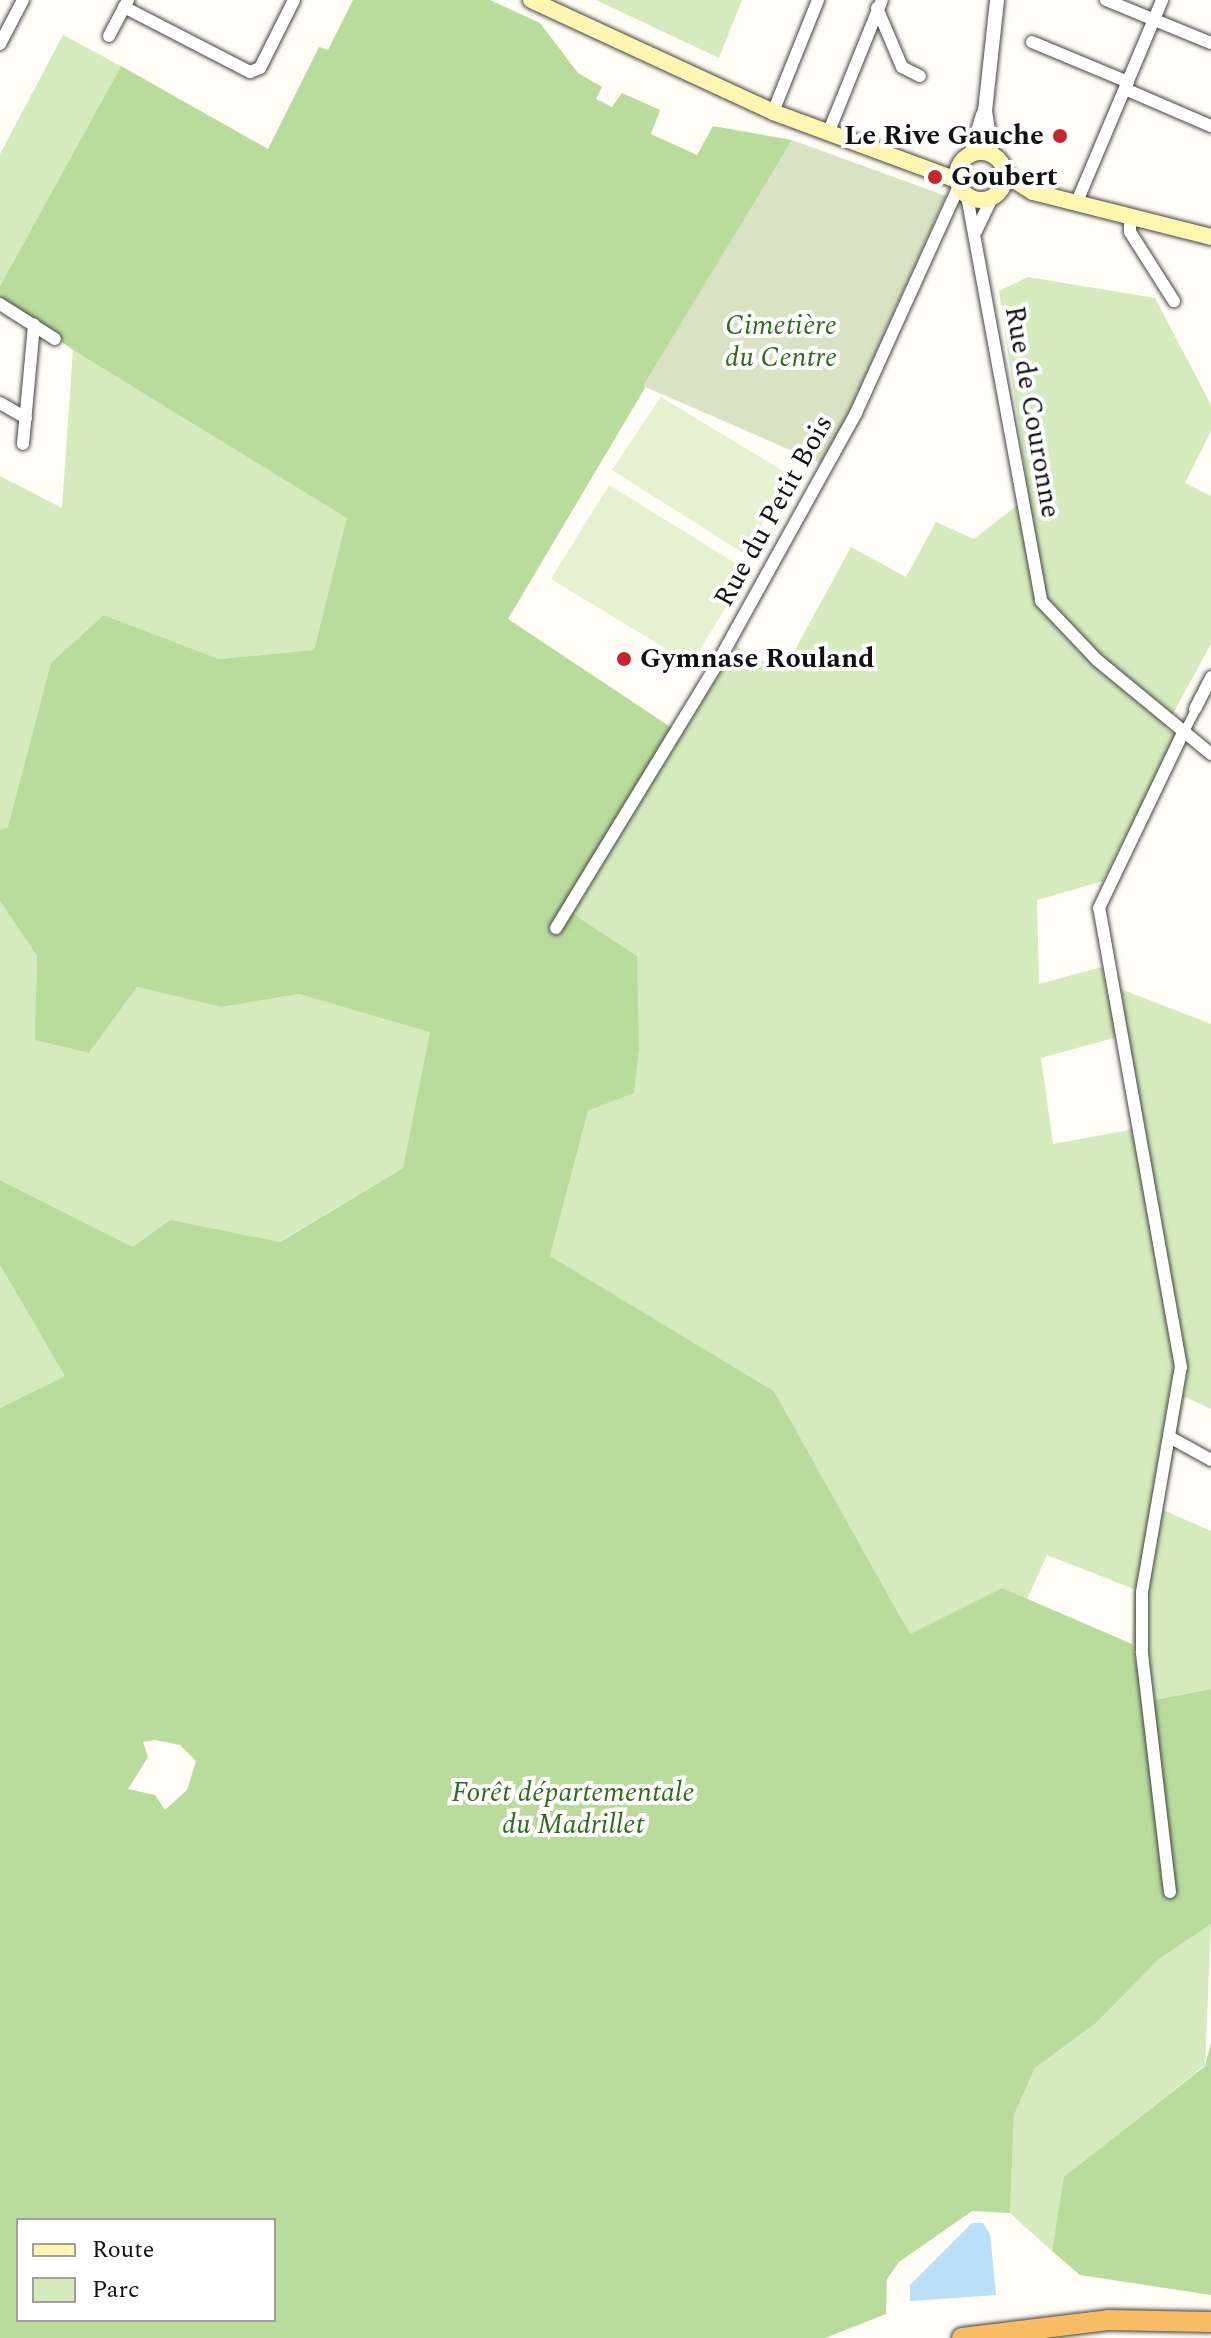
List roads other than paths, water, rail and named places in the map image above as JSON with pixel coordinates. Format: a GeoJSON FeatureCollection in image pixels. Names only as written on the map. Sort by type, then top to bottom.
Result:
{"type":"FeatureCollection","features":[{"type":"Feature","properties":{"kind":"highway"},"geometry":{"type":"LineString","coordinates":[[962,2338],[1108,2320],[1211,2322]]}},
{"type":"Feature","properties":{"kind":"main road"},"geometry":{"type":"LineString","coordinates":[[531,0],[773,112],[888,151],[961,187],[995,195],[1033,192]]}},
{"type":"Feature","properties":{"kind":"main road"},"geometry":{"type":"LineString","coordinates":[[888,151],[967,158],[992,155],[1004,174],[1033,192],[1211,237]]}},
{"type":"Feature","properties":{"kind":"main road"},"geometry":{"type":"LineString","coordinates":[[961,187],[967,158]]}},
{"type":"Feature","properties":{"kind":"main road"},"geometry":{"type":"LineString","coordinates":[[995,195],[1004,174]]}},
{"type":"Feature","properties":{"kind":"street"},"geometry":{"type":"LineString","coordinates":[[0,44],[23,0]]}},
{"type":"Feature","properties":{"kind":"street"},"geometry":{"type":"LineString","coordinates":[[109,36],[126,3],[250,72],[260,68],[294,0]]}},
{"type":"Feature","properties":{"kind":"street"},"geometry":{"type":"LineString","coordinates":[[773,112],[818,0]]}},
{"type":"Feature","properties":{"kind":"street"},"geometry":{"type":"LineString","coordinates":[[967,158],[985,111],[997,0]]}},
{"type":"Feature","properties":{"kind":"street"},"geometry":{"type":"LineString","coordinates":[[1106,0],[1211,43]]}},
{"type":"Feature","properties":{"kind":"street"},"geometry":{"type":"LineString","coordinates":[[1076,204],[1162,0]]}},
{"type":"Feature","properties":{"kind":"street"},"geometry":{"type":"LineString","coordinates":[[877,3],[902,67],[920,76]]}},
{"type":"Feature","properties":{"kind":"street"},"geometry":{"type":"LineString","coordinates":[[829,131],[877,3]]}},
{"type":"Feature","properties":{"kind":"street"},"geometry":{"type":"LineString","coordinates":[[1032,42],[1211,126]]}},
{"type":"Feature","properties":{"kind":"street"},"geometry":{"type":"LineString","coordinates":[[985,111],[992,155]]}},
{"type":"Feature","properties":{"kind":"street","name":"Rue de Couronne"},"geometry":{"type":"LineString","coordinates":[[961,187],[976,231],[1041,601],[1183,733]]}},
{"type":"Feature","properties":{"kind":"street","name":"Rue du Petit Bois"},"geometry":{"type":"LineString","coordinates":[[556,928],[717,664],[856,413],[961,187]]}},
{"type":"Feature","properties":{"kind":"street"},"geometry":{"type":"LineString","coordinates":[[976,231],[995,195]]}},
{"type":"Feature","properties":{"kind":"street"},"geometry":{"type":"LineString","coordinates":[[1130,217],[1130,232],[1174,301]]}},
{"type":"Feature","properties":{"kind":"street"},"geometry":{"type":"LineString","coordinates":[[0,304],[55,339]]}},
{"type":"Feature","properties":{"kind":"street"},"geometry":{"type":"LineString","coordinates":[[23,444],[34,325]]}},
{"type":"Feature","properties":{"kind":"street"},"geometry":{"type":"LineString","coordinates":[[0,403],[26,418]]}},
{"type":"Feature","properties":{"kind":"street"},"geometry":{"type":"LineString","coordinates":[[1170,1892],[1142,1607],[1171,1438],[1179,1354],[1099,908],[1211,677]]}},
{"type":"Feature","properties":{"kind":"street"},"geometry":{"type":"LineString","coordinates":[[1183,733],[1211,754]]}},
{"type":"Feature","properties":{"kind":"street"},"geometry":{"type":"LineString","coordinates":[[1171,1438],[1211,1460]]}},
{"type":"Feature","properties":{"kind":"water"},"geometry":{"type":"Polygon","coordinates":[[[972,2223],[983,2223],[990,2234],[996,2295],[910,2301],[910,2285],[972,2223]]]}},
{"type":"Feature","properties":{"kind":"place","name":"Le Rive Gauche"},"geometry":{"type":"Point","coordinates":[1060,136]}},
{"type":"Feature","properties":{"kind":"place","name":"Goubert"},"geometry":{"type":"Point","coordinates":[935,177]}},
{"type":"Feature","properties":{"kind":"place","name":"Gymnase Rouland"},"geometry":{"type":"Point","coordinates":[624,659]}},
{"type":"Feature","properties":{"kind":"park label","name":"Cimetière du Centre"},"geometry":{"type":"Point","coordinates":[781,342]}},
{"type":"Feature","properties":{"kind":"park label","name":"Forêt départementale du Madrillet"},"geometry":{"type":"Point","coordinates":[573,1809]}}]}
